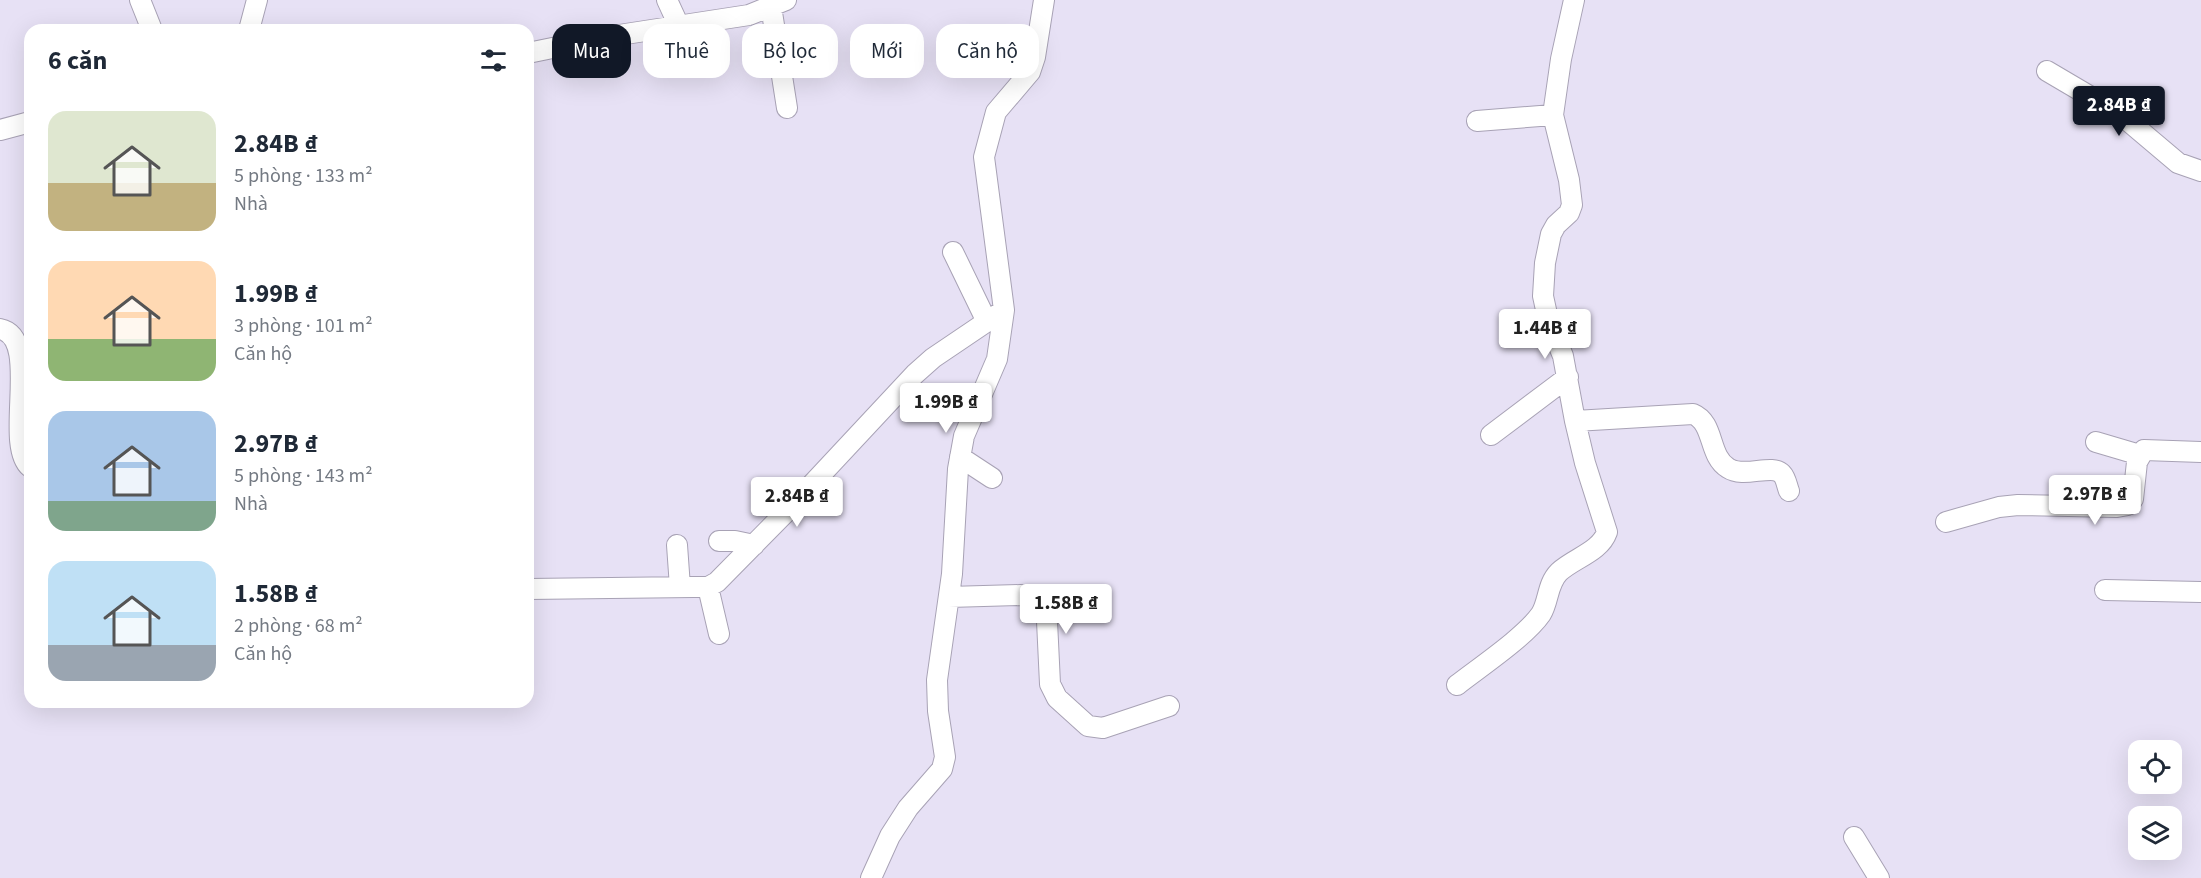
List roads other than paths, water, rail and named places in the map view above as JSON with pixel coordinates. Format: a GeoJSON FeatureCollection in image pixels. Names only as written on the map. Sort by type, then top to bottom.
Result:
{"type":"FeatureCollection","features":[{"type":"Feature","properties":{"kind":"street"},"geometry":{"type":"LineString","coordinates":[[140,0],[150,24]]}},
{"type":"Feature","properties":{"kind":"street"},"geometry":{"type":"LineString","coordinates":[[250,24],[256,0]]}},
{"type":"Feature","properties":{"kind":"street"},"geometry":{"type":"LineString","coordinates":[[667,0],[678,24]]}},
{"type":"Feature","properties":{"kind":"street"},"geometry":{"type":"LineString","coordinates":[[871,878],[890,836],[908,808],[942,769],[945,757],[945,745],[938,711],[937,680],[939,652],[950,597],[960,458],[964,436],[997,359],[1004,310],[984,157],[996,112],[1030,72],[1035,57],[1044,0]]}},
{"type":"Feature","properties":{"kind":"street"},"geometry":{"type":"LineString","coordinates":[[1457,686],[1532,625],[1542,612],[1551,582],[1559,572],[1604,541],[1607,532],[1593,490],[1575,421],[1563,356],[1548,319],[1543,296],[1545,263],[1551,234],[1556,225],[1569,213],[1572,205],[1569,180],[1553,115],[1561,59],[1574,0]]}},
{"type":"Feature","properties":{"kind":"street"},"geometry":{"type":"LineString","coordinates":[[692,24],[749,15],[778,3],[787,108]]}},
{"type":"Feature","properties":{"kind":"street"},"geometry":{"type":"LineString","coordinates":[[534,52],[643,31]]}},
{"type":"Feature","properties":{"kind":"street"},"geometry":{"type":"LineString","coordinates":[[2047,71],[2120,114],[2178,163],[2201,171]]}},
{"type":"Feature","properties":{"kind":"street"},"geometry":{"type":"LineString","coordinates":[[1477,121],[1553,115]]}},
{"type":"Feature","properties":{"kind":"street"},"geometry":{"type":"LineString","coordinates":[[0,130],[24,124]]}},
{"type":"Feature","properties":{"kind":"street"},"geometry":{"type":"LineString","coordinates":[[953,252],[987,322]]}},
{"type":"Feature","properties":{"kind":"street"},"geometry":{"type":"LineString","coordinates":[[534,589],[708,587],[717,582],[915,374],[933,358],[1004,310]]}},
{"type":"Feature","properties":{"kind":"street"},"geometry":{"type":"LineString","coordinates":[[2,329],[24,332]]}},
{"type":"Feature","properties":{"kind":"street"},"geometry":{"type":"LineString","coordinates":[[2,329],[15,340],[19,353],[20,445],[24,461]]}},
{"type":"Feature","properties":{"kind":"street"},"geometry":{"type":"LineString","coordinates":[[1491,435],[1568,377]]}},
{"type":"Feature","properties":{"kind":"street"},"geometry":{"type":"LineString","coordinates":[[1575,421],[1693,414],[1705,424],[1718,459],[1723,465],[1730,470],[1743,473],[1777,470],[1783,474],[1789,491]]}},
{"type":"Feature","properties":{"kind":"street"},"geometry":{"type":"LineString","coordinates":[[2096,442],[2140,455]]}},
{"type":"Feature","properties":{"kind":"street"},"geometry":{"type":"LineString","coordinates":[[1946,522],[1999,507],[2018,505],[2125,506],[2131,502],[2134,495],[2136,468],[2144,450],[2201,452]]}},
{"type":"Feature","properties":{"kind":"street"},"geometry":{"type":"LineString","coordinates":[[960,458],[992,478]]}},
{"type":"Feature","properties":{"kind":"street"},"geometry":{"type":"LineString","coordinates":[[719,542],[735,541],[754,545]]}},
{"type":"Feature","properties":{"kind":"street"},"geometry":{"type":"LineString","coordinates":[[677,545],[680,587]]}},
{"type":"Feature","properties":{"kind":"street"},"geometry":{"type":"LineString","coordinates":[[708,587],[719,634]]}},
{"type":"Feature","properties":{"kind":"street"},"geometry":{"type":"LineString","coordinates":[[2105,590],[2201,592]]}},
{"type":"Feature","properties":{"kind":"street"},"geometry":{"type":"LineString","coordinates":[[950,597],[1021,595],[1035,599],[1057,597],[1078,607]]}},
{"type":"Feature","properties":{"kind":"street"},"geometry":{"type":"LineString","coordinates":[[1035,599],[1043,608],[1047,621],[1050,684],[1058,698],[1081,722],[1088,726],[1103,728],[1169,706]]}},
{"type":"Feature","properties":{"kind":"street"},"geometry":{"type":"LineString","coordinates":[[1854,837],[1879,878]]}}]}
